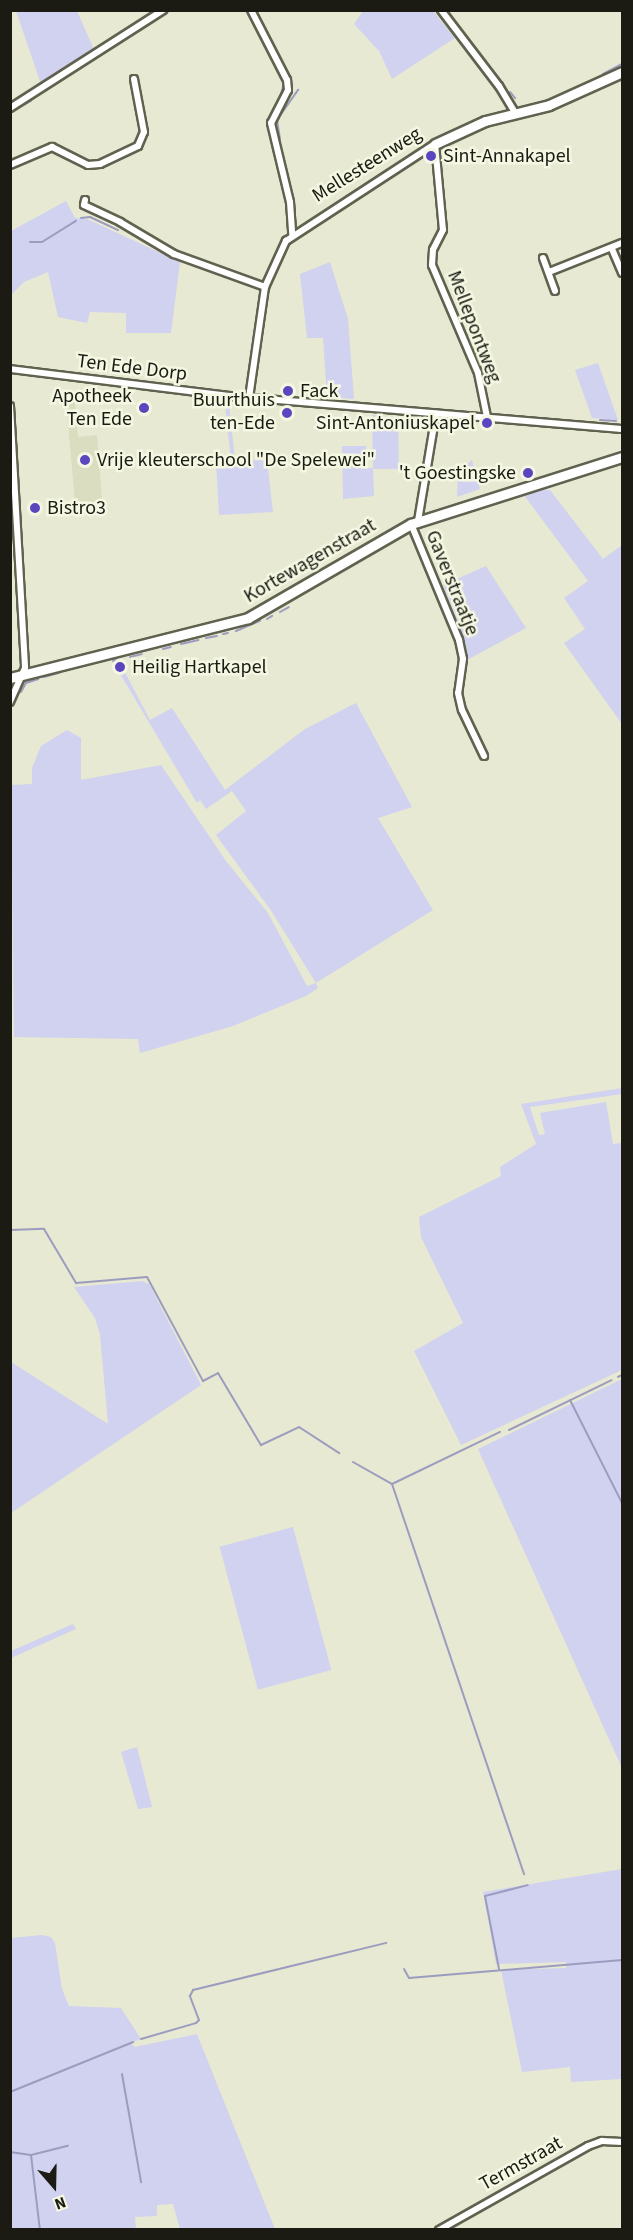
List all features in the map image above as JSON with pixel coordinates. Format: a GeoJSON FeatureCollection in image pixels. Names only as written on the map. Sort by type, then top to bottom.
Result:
{"type":"FeatureCollection","features":[{"type":"Feature","properties":{"kind":"street"},"geometry":{"type":"LineString","coordinates":[[10,108],[163,10]]}},
{"type":"Feature","properties":{"kind":"street"},"geometry":{"type":"LineString","coordinates":[[249,398],[266,287],[292,234],[290,202],[271,123],[288,90],[287,80],[251,10]]}},
{"type":"Feature","properties":{"kind":"street"},"geometry":{"type":"LineString","coordinates":[[441,10],[499,86],[515,113]]}},
{"type":"Feature","properties":{"kind":"street","name":"Mellesteenweg"},"geometry":{"type":"LineString","coordinates":[[292,234],[435,144],[486,121],[549,105],[622,72]]}},
{"type":"Feature","properties":{"kind":"street"},"geometry":{"type":"LineString","coordinates":[[10,165],[52,147],[88,165],[100,164],[138,146],[144,132],[134,79]]}},
{"type":"Feature","properties":{"kind":"street","name":"Mellepontweg"},"geometry":{"type":"LineString","coordinates":[[435,144],[443,230],[433,250],[432,265],[478,373],[487,417]]}},
{"type":"Feature","properties":{"kind":"street"},"geometry":{"type":"LineString","coordinates":[[85,200],[84,206],[120,222],[174,254],[266,287]]}},
{"type":"Feature","properties":{"kind":"street"},"geometry":{"type":"LineString","coordinates":[[549,272],[612,249],[622,243]]}},
{"type":"Feature","properties":{"kind":"street"},"geometry":{"type":"LineString","coordinates":[[612,249],[622,273]]}},
{"type":"Feature","properties":{"kind":"street"},"geometry":{"type":"LineString","coordinates":[[543,258],[555,291]]}},
{"type":"Feature","properties":{"kind":"street","name":"Ten Ede Dorp"},"geometry":{"type":"LineString","coordinates":[[10,369],[249,398],[622,429]]}},
{"type":"Feature","properties":{"kind":"street"},"geometry":{"type":"LineString","coordinates":[[10,406],[25,668],[10,702]]}},
{"type":"Feature","properties":{"kind":"street","name":"Gaverstraatje"},"geometry":{"type":"LineString","coordinates":[[436,413],[415,522],[459,640],[463,659],[460,701],[484,756]]}},
{"type":"Feature","properties":{"kind":"street","name":"Kortewagenstraat"},"geometry":{"type":"LineString","coordinates":[[10,678],[248,618],[415,522],[622,457]]}},
{"type":"Feature","properties":{"kind":"street","name":"Termstraat"},"geometry":{"type":"LineString","coordinates":[[439,2229],[588,2146],[602,2140],[622,2142]]}},
{"type":"Feature","properties":{"kind":"shaded area"},"geometry":{"type":"Polygon","coordinates":[[[16,11],[77,11],[96,54],[42,87],[16,11]]]}},
{"type":"Feature","properties":{"kind":"shaded area"},"geometry":{"type":"Polygon","coordinates":[[[363,11],[433,11],[455,38],[392,79],[379,51],[354,24],[363,11]]]}},
{"type":"Feature","properties":{"kind":"shaded area"},"geometry":{"type":"Polygon","coordinates":[[[66,201],[75,218],[87,219],[180,262],[171,333],[126,333],[126,313],[90,312],[87,323],[58,317],[48,272],[24,282],[11,295],[11,231],[66,201]]]}},
{"type":"Feature","properties":{"kind":"shaded area"},"geometry":{"type":"Polygon","coordinates":[[[330,262],[348,319],[354,399],[327,397],[323,338],[307,338],[300,274],[330,262]]]}},
{"type":"Feature","properties":{"kind":"shaded area"},"geometry":{"type":"Polygon","coordinates":[[[598,363],[618,420],[592,418],[575,370],[598,363]]]}},
{"type":"Feature","properties":{"kind":"shaded area","name":"Vrije kleuterschool \"De Spelewei\""},"geometry":{"type":"Polygon","coordinates":[[[65,391],[74,393],[78,437],[97,435],[103,511],[76,512],[65,391]]]}},
{"type":"Feature","properties":{"kind":"shaded area"},"geometry":{"type":"Polygon","coordinates":[[[225,404],[229,404],[235,461],[267,460],[273,512],[219,515],[216,462],[231,461],[225,404]]]}},
{"type":"Feature","properties":{"kind":"shaded area"},"geometry":{"type":"Polygon","coordinates":[[[372,415],[398,418],[399,469],[373,469],[374,496],[343,499],[342,446],[366,446],[367,468],[373,468],[372,415]]]}},
{"type":"Feature","properties":{"kind":"shaded area"},"geometry":{"type":"Polygon","coordinates":[[[472,460],[480,489],[457,497],[458,472],[472,460]]]}},
{"type":"Feature","properties":{"kind":"shaded area"},"geometry":{"type":"Polygon","coordinates":[[[541,489],[550,490],[603,559],[622,545],[622,724],[564,643],[585,629],[564,598],[588,581],[523,494],[541,489]]]}},
{"type":"Feature","properties":{"kind":"shaded area"},"geometry":{"type":"Polygon","coordinates":[[[486,566],[526,628],[467,660],[460,627],[443,585],[486,566]]]}},
{"type":"Feature","properties":{"kind":"shaded area"},"geometry":{"type":"Polygon","coordinates":[[[119,661],[150,720],[172,708],[225,790],[305,729],[356,703],[412,807],[378,818],[433,910],[316,983],[270,909],[216,835],[246,811],[232,791],[206,809],[200,800],[197,803],[113,662],[119,661]]]}},
{"type":"Feature","properties":{"kind":"shaded area"},"geometry":{"type":"Polygon","coordinates":[[[67,730],[81,738],[81,780],[161,765],[226,861],[268,913],[307,986],[316,983],[318,988],[306,996],[233,1026],[140,1053],[138,1039],[14,1037],[11,785],[32,784],[32,768],[41,746],[67,730]]]}},
{"type":"Feature","properties":{"kind":"shaded area"},"geometry":{"type":"Polygon","coordinates":[[[622,1088],[622,1094],[530,1107],[539,1135],[545,1134],[540,1113],[606,1102],[613,1144],[622,1143],[622,1370],[461,1445],[414,1351],[463,1323],[421,1237],[419,1217],[501,1176],[500,1167],[536,1144],[521,1104],[622,1088]]]}},
{"type":"Feature","properties":{"kind":"shaded area"},"geometry":{"type":"Polygon","coordinates":[[[142,1281],[149,1284],[201,1385],[11,1513],[11,1362],[108,1424],[100,1335],[95,1318],[74,1287],[142,1281]]]}},
{"type":"Feature","properties":{"kind":"shaded area"},"geometry":{"type":"Polygon","coordinates":[[[622,1379],[622,1768],[478,1449],[622,1379]]]}},
{"type":"Feature","properties":{"kind":"shaded area"},"geometry":{"type":"Polygon","coordinates":[[[293,1527],[331,1670],[258,1690],[220,1547],[293,1527]]]}},
{"type":"Feature","properties":{"kind":"shaded area"},"geometry":{"type":"Polygon","coordinates":[[[73,1624],[76,1629],[11,1658],[11,1651],[73,1624]]]}},
{"type":"Feature","properties":{"kind":"shaded area"},"geometry":{"type":"Polygon","coordinates":[[[137,1747],[152,1807],[138,1809],[121,1752],[137,1747]]]}},
{"type":"Feature","properties":{"kind":"shaded area"},"geometry":{"type":"Polygon","coordinates":[[[622,1869],[622,2079],[571,2082],[570,2067],[522,2072],[501,1970],[566,1968],[566,1962],[496,1964],[483,1892],[622,1869]]]}},
{"type":"Feature","properties":{"kind":"shaded area"},"geometry":{"type":"Polygon","coordinates":[[[42,1935],[51,1937],[55,1943],[62,1989],[69,2006],[121,2008],[141,2039],[130,2043],[135,2047],[197,2034],[275,2229],[180,2229],[173,2204],[157,2205],[157,2216],[135,2217],[136,2229],[11,2229],[11,1938],[42,1935]]]}},
{"type":"Feature","properties":{"kind":"waterway"},"geometry":{"type":"LineString","coordinates":[[603,74],[622,64]]}},
{"type":"Feature","properties":{"kind":"waterway"},"geometry":{"type":"LineString","coordinates":[[280,98],[284,83]]}},
{"type":"Feature","properties":{"kind":"waterway"},"geometry":{"type":"LineString","coordinates":[[280,139],[277,120],[298,90]]}},
{"type":"Feature","properties":{"kind":"waterway"},"geometry":{"type":"LineString","coordinates":[[510,92],[515,98]]}},
{"type":"Feature","properties":{"kind":"waterway"},"geometry":{"type":"LineString","coordinates":[[10,112],[31,101]]}},
{"type":"Feature","properties":{"kind":"waterway"},"geometry":{"type":"LineString","coordinates":[[81,218],[90,217],[118,230]]}},
{"type":"Feature","properties":{"kind":"waterway"},"geometry":{"type":"LineString","coordinates":[[30,242],[42,242],[76,221]]}},
{"type":"Feature","properties":{"kind":"waterway"},"geometry":{"type":"LineString","coordinates":[[600,420],[616,421]]}},
{"type":"Feature","properties":{"kind":"waterway"},"geometry":{"type":"LineString","coordinates":[[280,612],[289,607]]}},
{"type":"Feature","properties":{"kind":"waterway"},"geometry":{"type":"LineString","coordinates":[[267,619],[272,616]]}},
{"type":"Feature","properties":{"kind":"waterway"},"geometry":{"type":"LineString","coordinates":[[236,631],[260,621]]}},
{"type":"Feature","properties":{"kind":"waterway"},"geometry":{"type":"LineString","coordinates":[[223,634],[228,633]]}},
{"type":"Feature","properties":{"kind":"waterway"},"geometry":{"type":"LineString","coordinates":[[206,638],[217,636]]}},
{"type":"Feature","properties":{"kind":"waterway"},"geometry":{"type":"LineString","coordinates":[[181,644],[199,640]]}},
{"type":"Feature","properties":{"kind":"waterway"},"geometry":{"type":"LineString","coordinates":[[163,649],[171,647]]}},
{"type":"Feature","properties":{"kind":"waterway"},"geometry":{"type":"LineString","coordinates":[[130,657],[142,654]]}},
{"type":"Feature","properties":{"kind":"waterway"},"geometry":{"type":"LineString","coordinates":[[44,677],[59,673]]}},
{"type":"Feature","properties":{"kind":"waterway"},"geometry":{"type":"LineString","coordinates":[[21,692],[26,683],[38,679]]}},
{"type":"Feature","properties":{"kind":"waterway"},"geometry":{"type":"LineString","coordinates":[[10,1230],[44,1229],[76,1283],[147,1277],[203,1381],[218,1373],[261,1445],[299,1427],[339,1453]]}},
{"type":"Feature","properties":{"kind":"waterway"},"geometry":{"type":"LineString","coordinates":[[618,1377],[622,1375]]}},
{"type":"Feature","properties":{"kind":"waterway"},"geometry":{"type":"LineString","coordinates":[[509,1430],[612,1380]]}},
{"type":"Feature","properties":{"kind":"waterway"},"geometry":{"type":"LineString","coordinates":[[570,1400],[622,1503]]}},
{"type":"Feature","properties":{"kind":"waterway"},"geometry":{"type":"LineString","coordinates":[[353,1462],[392,1484],[500,1432]]}},
{"type":"Feature","properties":{"kind":"waterway"},"geometry":{"type":"LineString","coordinates":[[392,1484],[524,1874]]}},
{"type":"Feature","properties":{"kind":"waterway"},"geometry":{"type":"LineString","coordinates":[[499,1969],[485,1896],[528,1885]]}},
{"type":"Feature","properties":{"kind":"waterway"},"geometry":{"type":"LineString","coordinates":[[141,2039],[196,2023],[199,2020],[190,1996],[193,1990],[386,1943]]}},
{"type":"Feature","properties":{"kind":"waterway"},"geometry":{"type":"LineString","coordinates":[[404,1969],[409,1978],[622,1960]]}},
{"type":"Feature","properties":{"kind":"waterway"},"geometry":{"type":"LineString","coordinates":[[10,2092],[133,2042]]}},
{"type":"Feature","properties":{"kind":"waterway"},"geometry":{"type":"LineString","coordinates":[[122,2074],[141,2182]]}},
{"type":"Feature","properties":{"kind":"waterway"},"geometry":{"type":"LineString","coordinates":[[10,2152],[31,2155],[68,2146]]}},
{"type":"Feature","properties":{"kind":"waterway"},"geometry":{"type":"LineString","coordinates":[[31,2155],[40,2230]]}},
{"type":"Feature","properties":{"kind":"place","name":"Sint-Annakapel"},"geometry":{"type":"Point","coordinates":[431,156]}},
{"type":"Feature","properties":{"kind":"place","name":"Fack"},"geometry":{"type":"Point","coordinates":[288,391]}},
{"type":"Feature","properties":{"kind":"place","name":"Apotheek Ten Ede"},"geometry":{"type":"Point","coordinates":[144,408]}},
{"type":"Feature","properties":{"kind":"place","name":"Buurthuis ten-Ede"},"geometry":{"type":"Point","coordinates":[287,413]}},
{"type":"Feature","properties":{"kind":"place","name":"Sint-Antoniuskapel"},"geometry":{"type":"Point","coordinates":[487,423]}},
{"type":"Feature","properties":{"kind":"place","name":"Vrije kleuterschool \"De Spelewei\""},"geometry":{"type":"Point","coordinates":[85,460]}},
{"type":"Feature","properties":{"kind":"place","name":"'t Goestingske"},"geometry":{"type":"Point","coordinates":[528,473]}},
{"type":"Feature","properties":{"kind":"place","name":"Bistro3"},"geometry":{"type":"Point","coordinates":[35,508]}},
{"type":"Feature","properties":{"kind":"place","name":"Heilig Hartkapel"},"geometry":{"type":"Point","coordinates":[120,667]}}]}
